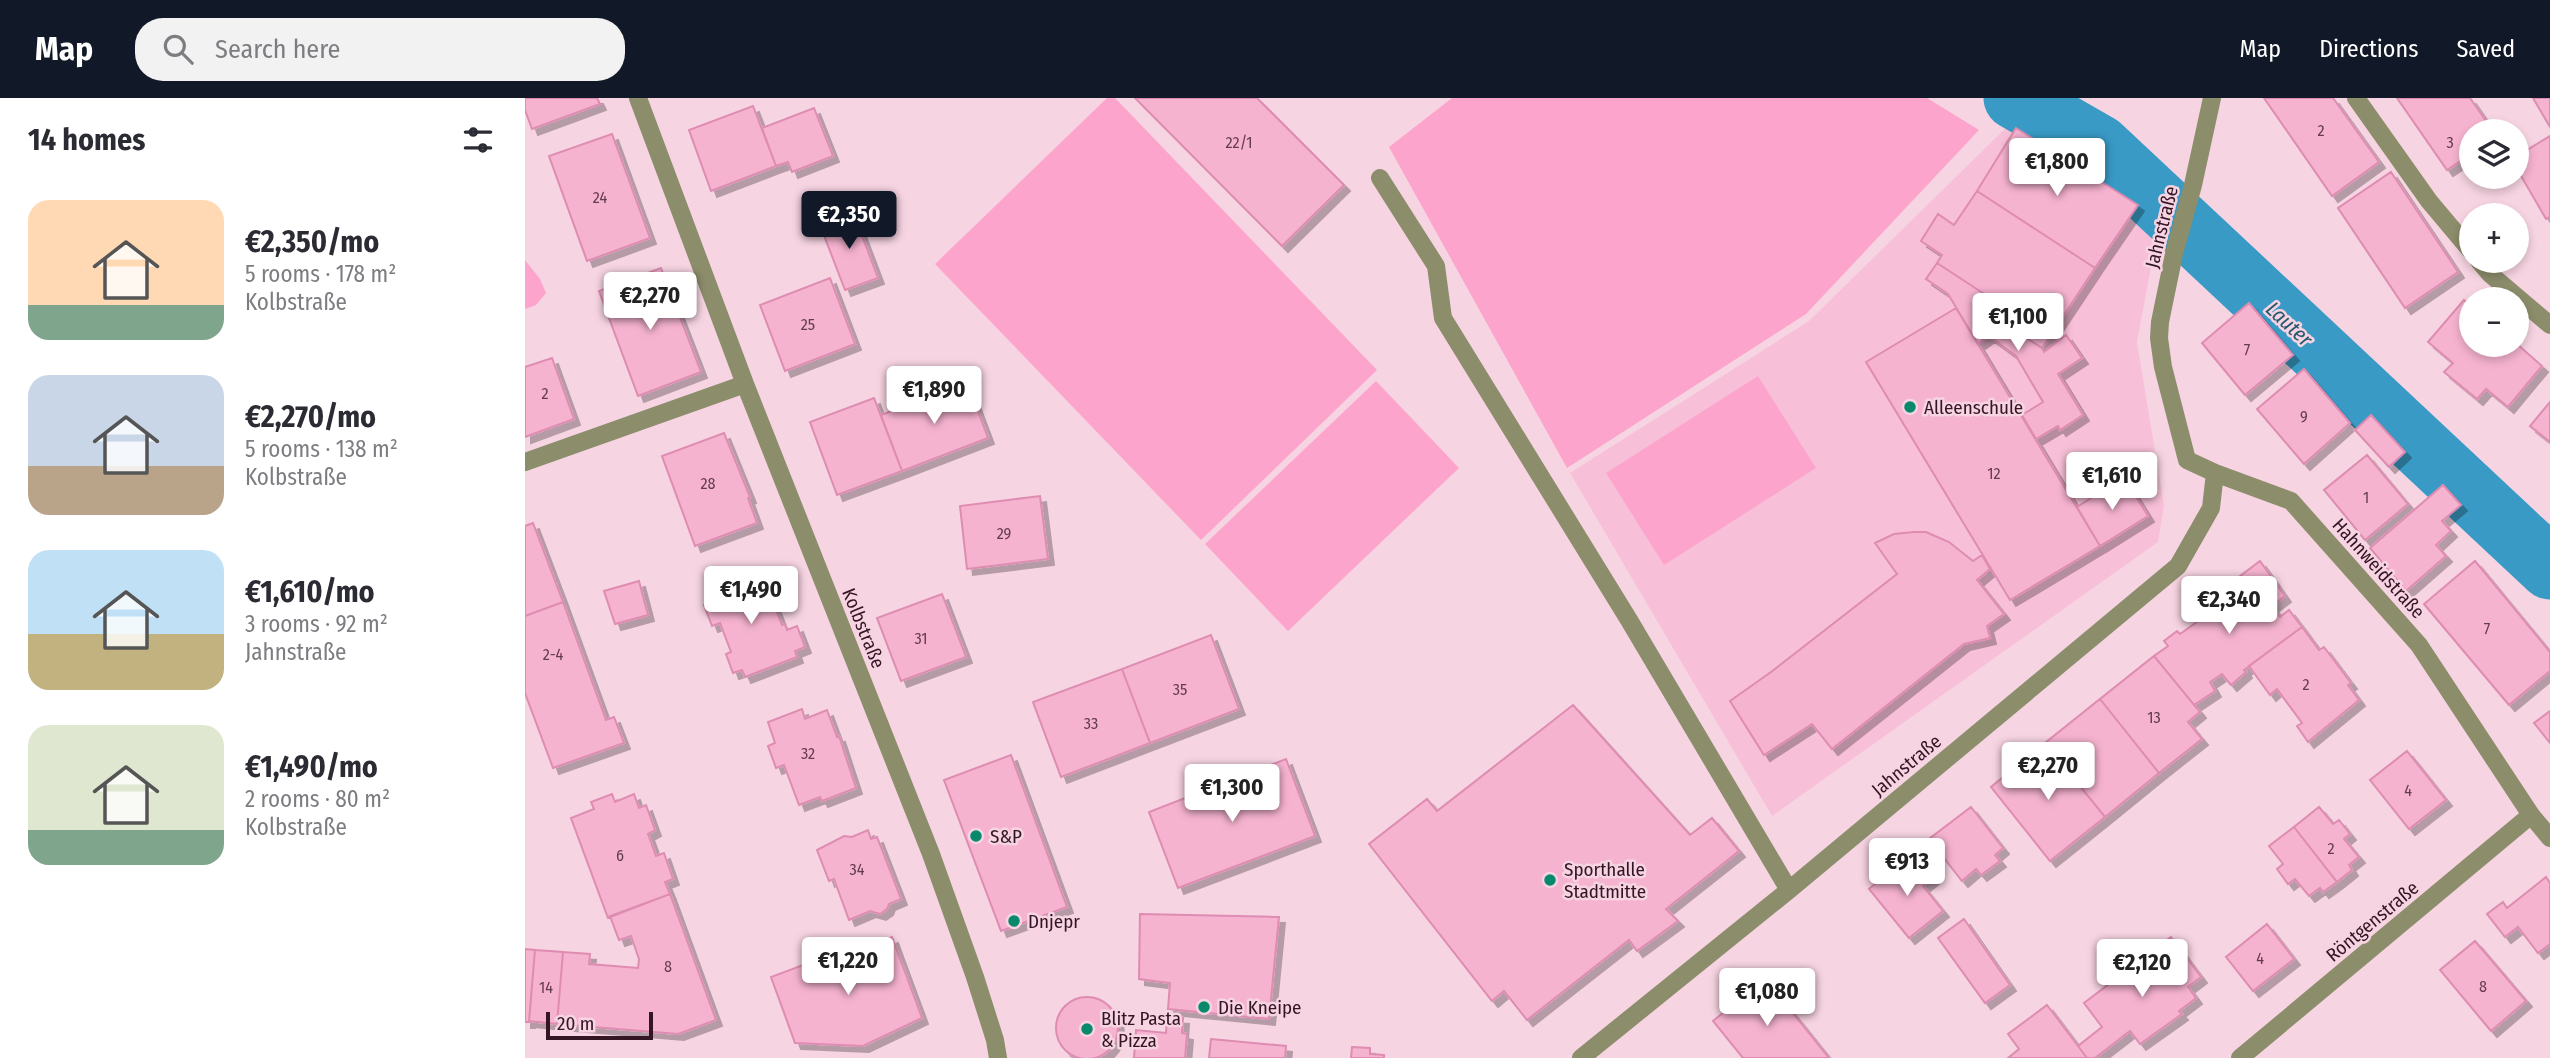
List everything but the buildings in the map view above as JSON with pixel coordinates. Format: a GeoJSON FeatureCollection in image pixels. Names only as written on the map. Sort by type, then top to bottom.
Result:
{"type":"FeatureCollection","features":[{"type":"Feature","properties":{"kind":"street","name":"Kolbstraße"},"geometry":{"type":"LineString","coordinates":[[638,98],[745,384],[931,854],[975,976],[998,1058]]}},
{"type":"Feature","properties":{"kind":"street","name":"Jahnstraße"},"geometry":{"type":"LineString","coordinates":[[2163,367],[2160,322],[2212,98]]}},
{"type":"Feature","properties":{"kind":"street"},"geometry":{"type":"LineString","coordinates":[[2356,98],[2429,201],[2459,237]]}},
{"type":"Feature","properties":{"kind":"street"},"geometry":{"type":"LineString","coordinates":[[1380,178],[1436,266],[1443,318],[1629,620],[1789,890]]}},
{"type":"Feature","properties":{"kind":"street"},"geometry":{"type":"LineString","coordinates":[[2489,273],[2550,325]]}},
{"type":"Feature","properties":{"kind":"street","name":"Hahnweidstraße"},"geometry":{"type":"LineString","coordinates":[[2163,367],[2187,460],[2215,474],[2291,501],[2419,645],[2531,815],[2550,838]]}},
{"type":"Feature","properties":{"kind":"street"},"geometry":{"type":"LineString","coordinates":[[525,462],[745,384]]}},
{"type":"Feature","properties":{"kind":"street","name":"Jahnstraße"},"geometry":{"type":"LineString","coordinates":[[1581,1058],[1789,890],[2178,566],[2211,508],[2215,474]]}},
{"type":"Feature","properties":{"kind":"street","name":"Röntgenstraße"},"geometry":{"type":"LineString","coordinates":[[2239,1058],[2531,815]]}},
{"type":"Feature","properties":{"kind":"shaded area"},"geometry":{"type":"Polygon","coordinates":[[[1107,98],[1115,98],[1377,370],[1201,540],[935,264],[1107,98]]]}},
{"type":"Feature","properties":{"kind":"shaded area"},"geometry":{"type":"Polygon","coordinates":[[[1452,98],[1927,98],[1979,130],[1806,314],[1567,468],[1389,147],[1452,98]]]}},
{"type":"Feature","properties":{"kind":"shaded area","name":"Alleenschule"},"geometry":{"type":"Polygon","coordinates":[[[2021,113],[2162,208],[2137,342],[2164,506],[2158,542],[1772,816],[1570,473],[1809,321],[2021,113]]]}},
{"type":"Feature","properties":{"kind":"shaded area"},"geometry":{"type":"Polygon","coordinates":[[[525,260],[540,279],[546,293],[536,305],[525,309],[525,260]]]}},
{"type":"Feature","properties":{"kind":"shaded area"},"geometry":{"type":"Polygon","coordinates":[[[1758,376],[1816,468],[1664,565],[1606,473],[1758,376]]]}},
{"type":"Feature","properties":{"kind":"shaded area"},"geometry":{"type":"Polygon","coordinates":[[[1376,381],[1459,468],[1288,631],[1205,544],[1376,381]]]}},
{"type":"Feature","properties":{"kind":"waterway","name":"Lauter"},"geometry":{"type":"LineString","coordinates":[[2015,98],[2099,146],[2550,568]]}},
{"type":"Feature","properties":{"kind":"place","name":"Alleenschule"},"geometry":{"type":"Point","coordinates":[1910,407]}},
{"type":"Feature","properties":{"kind":"place","name":"S&P"},"geometry":{"type":"Point","coordinates":[976,836]}},
{"type":"Feature","properties":{"kind":"place","name":"Sporthalle Stadtmitte"},"geometry":{"type":"Point","coordinates":[1550,880]}},
{"type":"Feature","properties":{"kind":"place","name":"Dnjepr"},"geometry":{"type":"Point","coordinates":[1014,921]}},
{"type":"Feature","properties":{"kind":"place","name":"Die Kneipe"},"geometry":{"type":"Point","coordinates":[1204,1007]}},
{"type":"Feature","properties":{"kind":"place","name":"Blitz Pasta & Pizza"},"geometry":{"type":"Point","coordinates":[1087,1029]}}]}
